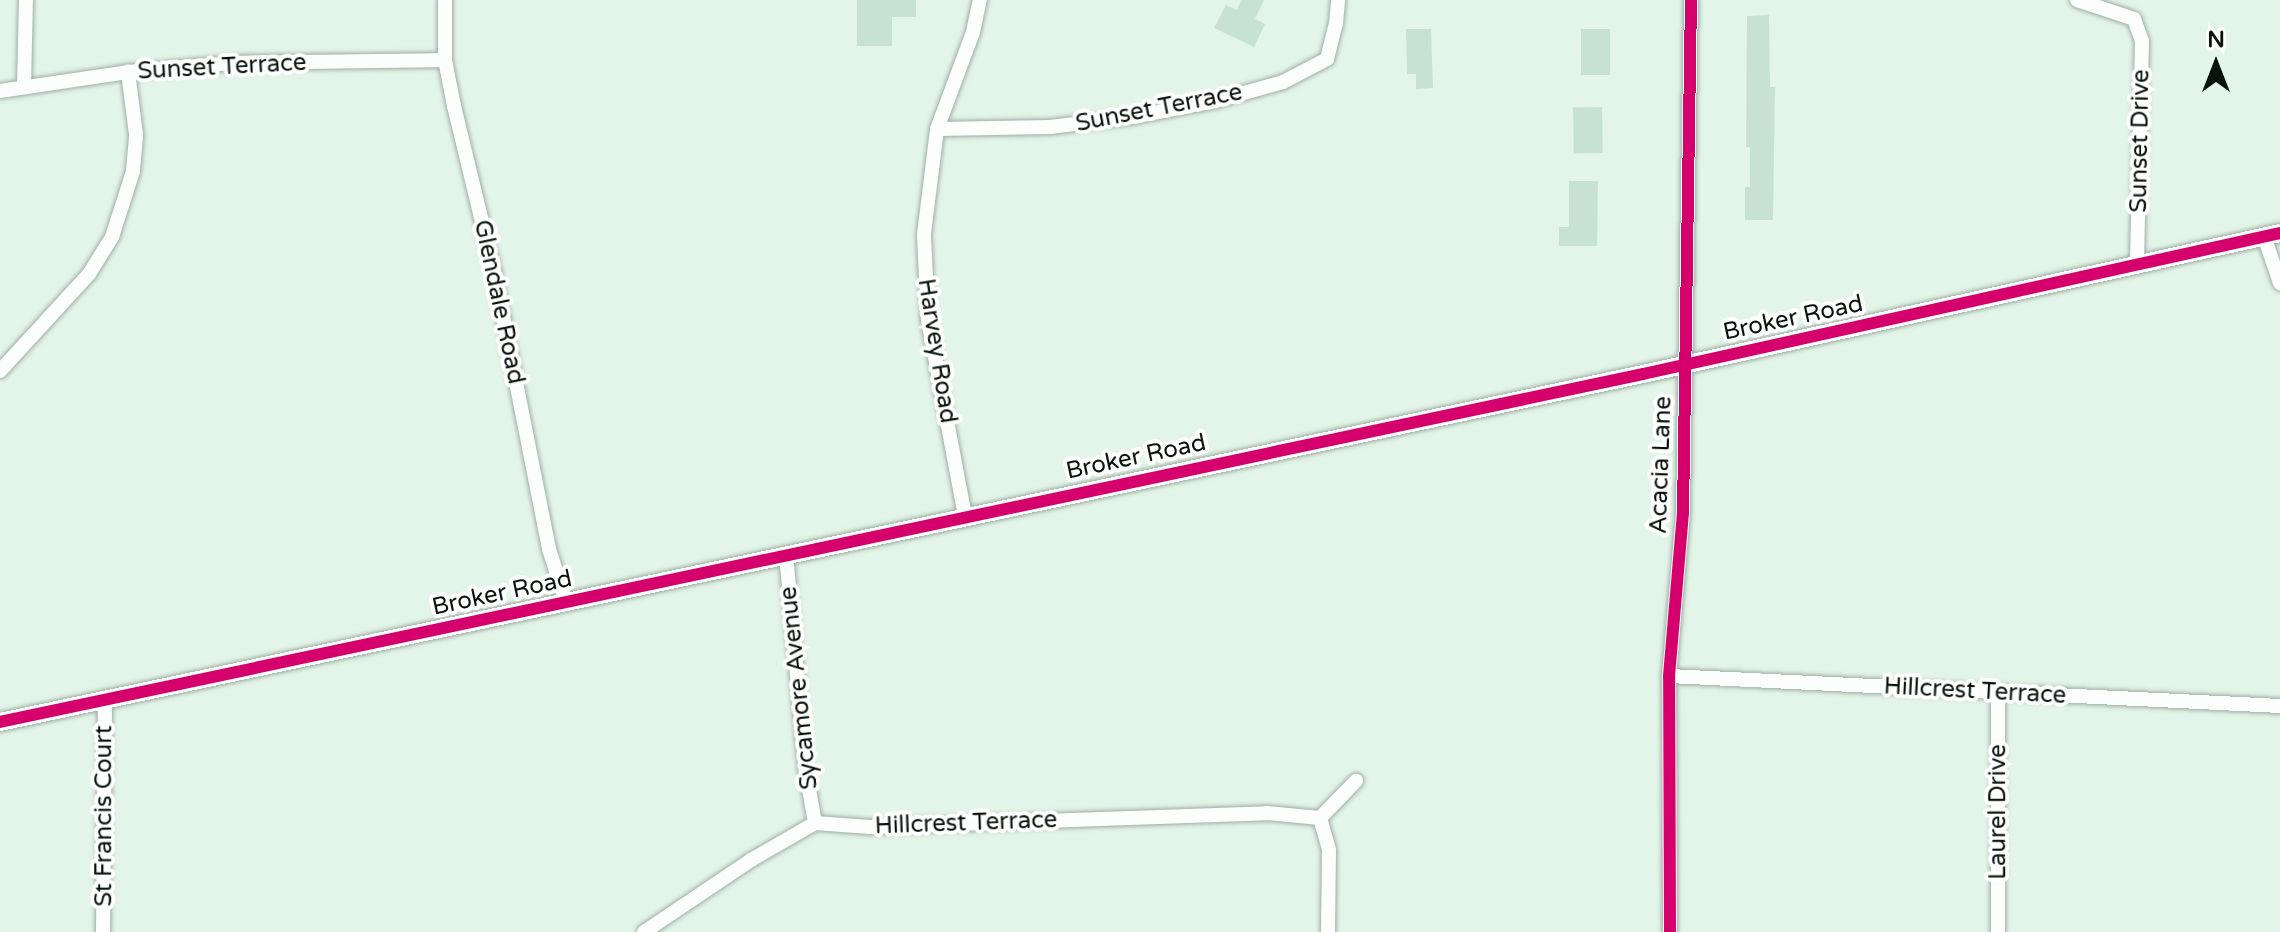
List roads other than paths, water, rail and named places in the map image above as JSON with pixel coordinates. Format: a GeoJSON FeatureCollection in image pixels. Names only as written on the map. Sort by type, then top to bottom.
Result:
{"type":"FeatureCollection","features":[{"type":"Feature","properties":{"kind":"street"},"geometry":{"type":"LineString","coordinates":[[24,86],[26,0]]}},
{"type":"Feature","properties":{"kind":"street","name":"Glendale Road"},"geometry":{"type":"LineString","coordinates":[[445,0],[445,60],[494,271],[549,549],[566,602]]}},
{"type":"Feature","properties":{"kind":"street","name":"Harvey Road"},"geometry":{"type":"LineString","coordinates":[[965,516],[928,320],[924,234],[937,129],[973,32],[980,0]]}},
{"type":"Feature","properties":{"kind":"street","name":"Sunset Terrace"},"geometry":{"type":"LineString","coordinates":[[937,129],[1064,126],[1133,117],[1215,101],[1283,82],[1327,59],[1336,24],[1338,0]]}},
{"type":"Feature","properties":{"kind":"street","name":"Acacia Lane"},"geometry":{"type":"LineString","coordinates":[[1670,932],[1669,676],[1683,513],[1691,0]]}},
{"type":"Feature","properties":{"kind":"street","name":"Sunset Drive"},"geometry":{"type":"LineString","coordinates":[[2077,0],[2134,19],[2142,41],[2137,264]]}},
{"type":"Feature","properties":{"kind":"street","name":"Sunset Terrace"},"geometry":{"type":"LineString","coordinates":[[0,91],[128,72],[246,62],[445,60]]}},
{"type":"Feature","properties":{"kind":"street"},"geometry":{"type":"LineString","coordinates":[[0,371],[89,274],[112,237],[133,171],[136,134],[128,72]]}},
{"type":"Feature","properties":{"kind":"street"},"geometry":{"type":"LineString","coordinates":[[2272,234],[2280,283]]}},
{"type":"Feature","properties":{"kind":"street","name":"Broker Road"},"geometry":{"type":"LineString","coordinates":[[0,722],[1686,364],[2272,234]]}},
{"type":"Feature","properties":{"kind":"street","name":"Sycamore Avenue"},"geometry":{"type":"LineString","coordinates":[[786,554],[806,772],[815,823]]}},
{"type":"Feature","properties":{"kind":"street","name":"Hillcrest Terrace"},"geometry":{"type":"LineString","coordinates":[[1669,676],[2280,706]]}},
{"type":"Feature","properties":{"kind":"street","name":"Laurel Drive"},"geometry":{"type":"LineString","coordinates":[[1998,692],[1998,932]]}},
{"type":"Feature","properties":{"kind":"street","name":"St Francis Court"},"geometry":{"type":"LineString","coordinates":[[103,932],[105,699]]}},
{"type":"Feature","properties":{"kind":"street"},"geometry":{"type":"LineString","coordinates":[[1328,932],[1329,850],[1320,818],[1356,781]]}},
{"type":"Feature","properties":{"kind":"street","name":"Hillcrest Terrace"},"geometry":{"type":"LineString","coordinates":[[815,823],[870,827],[1267,813],[1320,818]]}},
{"type":"Feature","properties":{"kind":"street"},"geometry":{"type":"LineString","coordinates":[[644,932],[751,860],[815,823]]}}]}
